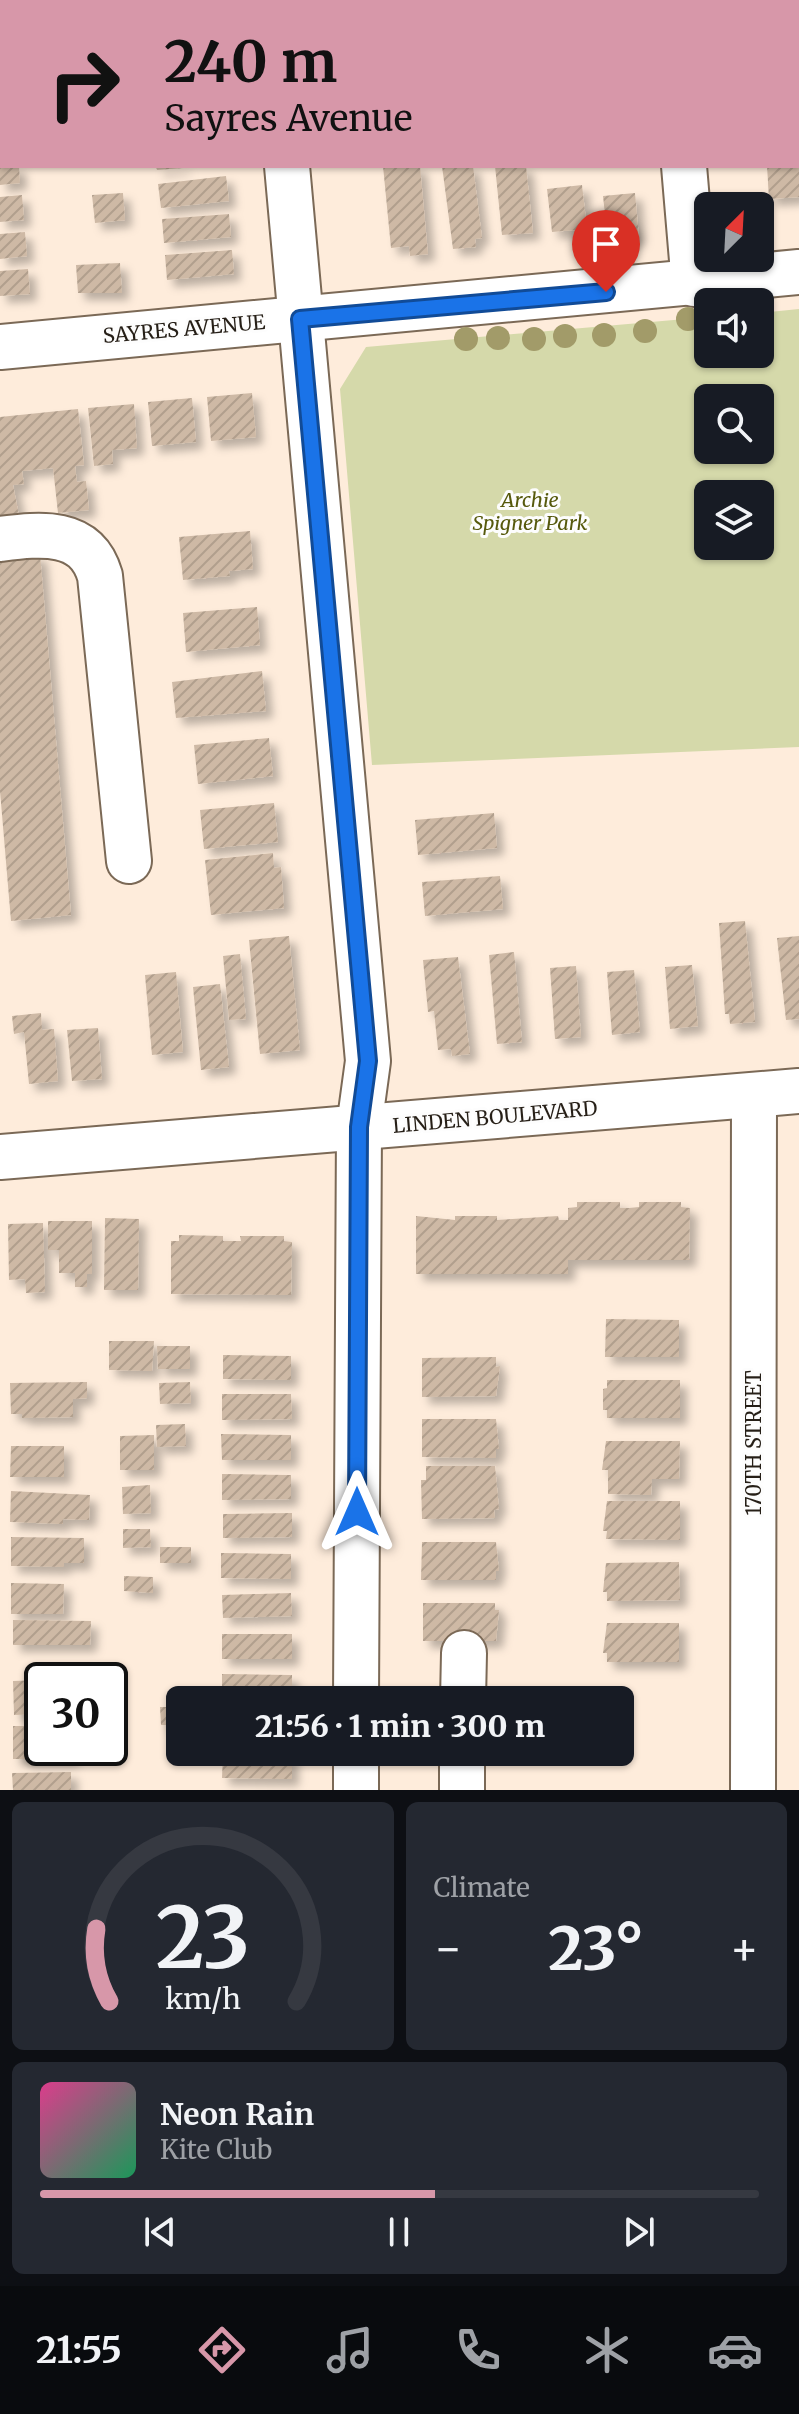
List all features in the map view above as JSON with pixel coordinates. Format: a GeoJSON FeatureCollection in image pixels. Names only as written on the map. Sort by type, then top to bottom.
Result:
{"type":"FeatureCollection","features":[{"type":"Feature","properties":{"kind":"street"},"geometry":{"type":"LineString","coordinates":[[287,168],[368,1061],[359,1127],[356,1686]]}},
{"type":"Feature","properties":{"kind":"street"},"geometry":{"type":"LineString","coordinates":[[684,168],[694,284]]}},
{"type":"Feature","properties":{"kind":"street","name":"SAYRES AVENUE"},"geometry":{"type":"LineString","coordinates":[[0,347],[799,272]]}},
{"type":"Feature","properties":{"kind":"street"},"geometry":{"type":"LineString","coordinates":[[0,539],[49,533],[78,545],[95,559],[100,576],[129,861]]}},
{"type":"Feature","properties":{"kind":"street","name":"LINDEN BOULEVARD"},"geometry":{"type":"LineString","coordinates":[[0,1157],[799,1091]]}},
{"type":"Feature","properties":{"kind":"street","name":"170TH STREET"},"geometry":{"type":"LineString","coordinates":[[753,1790],[754,1096]]}},
{"type":"Feature","properties":{"kind":"street"},"geometry":{"type":"LineString","coordinates":[[463,1686],[464,1653]]}},
{"type":"Feature","properties":{"kind":"street"},"geometry":{"type":"LineString","coordinates":[[356,1766],[356,1790]]}},
{"type":"Feature","properties":{"kind":"street"},"geometry":{"type":"LineString","coordinates":[[462,1766],[462,1790]]}},
{"type":"Feature","properties":{"kind":"green space","name":"Archie Spigner Park"},"geometry":{"type":"Polygon","coordinates":[[[799,309],[799,747],[372,765],[340,389],[366,347],[694,318],[694,368],[774,368],[774,312],[799,309]]]}},
{"type":"Feature","properties":{"kind":"building"},"geometry":{"type":"Polygon","coordinates":[[[0,168],[19,168],[20,183],[0,185],[0,168]]]}},
{"type":"Feature","properties":{"kind":"building"},"geometry":{"type":"Polygon","coordinates":[[[383,168],[420,168],[428,254],[410,256],[409,246],[391,248],[383,168]]]}},
{"type":"Feature","properties":{"kind":"building"},"geometry":{"type":"Polygon","coordinates":[[[442,168],[473,168],[482,238],[475,239],[476,247],[453,249],[442,168]]]}},
{"type":"Feature","properties":{"kind":"building"},"geometry":{"type":"Polygon","coordinates":[[[495,168],[526,168],[533,233],[502,235],[495,168]]]}},
{"type":"Feature","properties":{"kind":"building"},"geometry":{"type":"Polygon","coordinates":[[[767,168],[799,168],[799,197],[774,199],[774,192],[769,192],[767,168]]]}},
{"type":"Feature","properties":{"kind":"building"},"geometry":{"type":"Polygon","coordinates":[[[226,176],[229,201],[161,208],[158,184],[226,176]]]}},
{"type":"Feature","properties":{"kind":"building"},"geometry":{"type":"Polygon","coordinates":[[[582,185],[587,229],[552,232],[547,189],[582,185]]]}},
{"type":"Feature","properties":{"kind":"building"},"geometry":{"type":"Polygon","coordinates":[[[123,193],[125,220],[95,223],[92,195],[123,193]]]}},
{"type":"Feature","properties":{"kind":"building"},"geometry":{"type":"Polygon","coordinates":[[[635,193],[639,238],[608,242],[603,196],[635,193]]]}},
{"type":"Feature","properties":{"kind":"building"},"geometry":{"type":"Polygon","coordinates":[[[22,195],[24,220],[0,222],[0,197],[22,195]]]}},
{"type":"Feature","properties":{"kind":"building"},"geometry":{"type":"Polygon","coordinates":[[[229,214],[231,237],[164,243],[162,219],[229,214]]]}},
{"type":"Feature","properties":{"kind":"building"},"geometry":{"type":"Polygon","coordinates":[[[25,232],[27,256],[0,259],[0,234],[25,232]]]}},
{"type":"Feature","properties":{"kind":"building"},"geometry":{"type":"Polygon","coordinates":[[[232,250],[234,274],[167,280],[165,255],[232,250]]]}},
{"type":"Feature","properties":{"kind":"building"},"geometry":{"type":"Polygon","coordinates":[[[120,263],[122,293],[78,293],[76,265],[120,263]]]}},
{"type":"Feature","properties":{"kind":"building"},"geometry":{"type":"Polygon","coordinates":[[[28,269],[30,294],[0,296],[0,271],[28,269]]]}},
{"type":"Feature","properties":{"kind":"building"},"geometry":{"type":"Polygon","coordinates":[[[252,393],[256,437],[211,441],[207,397],[252,393]]]}},
{"type":"Feature","properties":{"kind":"building"},"geometry":{"type":"Polygon","coordinates":[[[192,398],[196,442],[152,446],[148,402],[192,398]]]}},
{"type":"Feature","properties":{"kind":"building"},"geometry":{"type":"Polygon","coordinates":[[[134,404],[137,448],[112,450],[113,464],[94,466],[88,408],[134,404]]]}},
{"type":"Feature","properties":{"kind":"building"},"geometry":{"type":"Polygon","coordinates":[[[78,409],[84,465],[75,466],[77,482],[86,481],[89,510],[58,513],[53,468],[22,471],[24,484],[13,485],[19,516],[0,517],[0,417],[78,409]]]}},
{"type":"Feature","properties":{"kind":"building"},"geometry":{"type":"Polygon","coordinates":[[[250,531],[253,569],[229,571],[230,576],[183,580],[179,537],[250,531]]]}},
{"type":"Feature","properties":{"kind":"building"},"geometry":{"type":"Polygon","coordinates":[[[40,554],[71,915],[11,921],[0,791],[0,558],[40,554]]]}},
{"type":"Feature","properties":{"kind":"building"},"geometry":{"type":"Polygon","coordinates":[[[257,607],[260,645],[186,652],[183,613],[257,607]]]}},
{"type":"Feature","properties":{"kind":"building"},"geometry":{"type":"Polygon","coordinates":[[[262,671],[266,711],[176,718],[172,682],[262,671]]]}},
{"type":"Feature","properties":{"kind":"building"},"geometry":{"type":"Polygon","coordinates":[[[269,738],[273,776],[198,784],[194,745],[269,738]]]}},
{"type":"Feature","properties":{"kind":"building"},"geometry":{"type":"Polygon","coordinates":[[[274,803],[278,842],[204,849],[200,810],[274,803]]]}},
{"type":"Feature","properties":{"kind":"building"},"geometry":{"type":"Polygon","coordinates":[[[494,813],[497,848],[418,855],[415,820],[494,813]]]}},
{"type":"Feature","properties":{"kind":"building"},"geometry":{"type":"Polygon","coordinates":[[[273,853],[274,868],[281,867],[284,908],[211,915],[205,860],[273,853]]]}},
{"type":"Feature","properties":{"kind":"building"},"geometry":{"type":"Polygon","coordinates":[[[500,876],[503,909],[425,916],[422,882],[500,876]]]}},
{"type":"Feature","properties":{"kind":"building"},"geometry":{"type":"Polygon","coordinates":[[[745,921],[755,1022],[730,1024],[729,1014],[725,1014],[719,923],[745,921]]]}},
{"type":"Feature","properties":{"kind":"building"},"geometry":{"type":"Polygon","coordinates":[[[289,936],[300,1050],[260,1054],[249,940],[289,936]]]}},
{"type":"Feature","properties":{"kind":"building"},"geometry":{"type":"Polygon","coordinates":[[[799,936],[799,1019],[786,1020],[777,938],[799,936]]]}},
{"type":"Feature","properties":{"kind":"building"},"geometry":{"type":"Polygon","coordinates":[[[514,952],[522,1042],[497,1044],[489,955],[514,952]]]}},
{"type":"Feature","properties":{"kind":"building"},"geometry":{"type":"Polygon","coordinates":[[[240,954],[246,1019],[229,1020],[223,956],[240,954]]]}},
{"type":"Feature","properties":{"kind":"building"},"geometry":{"type":"Polygon","coordinates":[[[458,957],[470,1054],[452,1056],[451,1049],[438,1050],[434,1011],[428,1012],[423,960],[458,957]]]}},
{"type":"Feature","properties":{"kind":"building"},"geometry":{"type":"Polygon","coordinates":[[[692,965],[698,1026],[670,1029],[665,967],[692,965]]]}},
{"type":"Feature","properties":{"kind":"building"},"geometry":{"type":"Polygon","coordinates":[[[576,966],[581,1037],[555,1039],[550,968],[576,966]]]}},
{"type":"Feature","properties":{"kind":"building"},"geometry":{"type":"Polygon","coordinates":[[[634,970],[640,1032],[612,1035],[607,972],[634,970]]]}},
{"type":"Feature","properties":{"kind":"building"},"geometry":{"type":"Polygon","coordinates":[[[176,972],[183,1052],[152,1055],[145,975],[176,972]]]}},
{"type":"Feature","properties":{"kind":"building"},"geometry":{"type":"Polygon","coordinates":[[[220,984],[229,1067],[201,1070],[193,987],[220,984]]]}},
{"type":"Feature","properties":{"kind":"building"},"geometry":{"type":"Polygon","coordinates":[[[41,1013],[42,1030],[54,1029],[58,1081],[29,1084],[24,1032],[14,1034],[12,1016],[41,1013]]]}},
{"type":"Feature","properties":{"kind":"building"},"geometry":{"type":"Polygon","coordinates":[[[98,1028],[102,1079],[72,1081],[67,1030],[98,1028]]]}},
{"type":"Feature","properties":{"kind":"building"},"geometry":{"type":"Polygon","coordinates":[[[577,1202],[620,1202],[620,1208],[629,1208],[639,1207],[639,1202],[681,1202],[681,1207],[690,1208],[689,1260],[568,1260],[568,1274],[416,1274],[416,1216],[455,1220],[455,1216],[497,1216],[497,1220],[558,1216],[559,1220],[568,1220],[568,1208],[577,1207],[577,1202]]]}},
{"type":"Feature","properties":{"kind":"building"},"geometry":{"type":"Polygon","coordinates":[[[105,1218],[139,1219],[138,1290],[104,1290],[105,1218]]]}},
{"type":"Feature","properties":{"kind":"building"},"geometry":{"type":"Polygon","coordinates":[[[48,1221],[92,1221],[92,1274],[87,1274],[87,1287],[75,1287],[75,1273],[59,1273],[59,1250],[48,1250],[48,1221]]]}},
{"type":"Feature","properties":{"kind":"building"},"geometry":{"type":"Polygon","coordinates":[[[43,1223],[45,1292],[26,1293],[25,1279],[9,1280],[8,1224],[43,1223]]]}},
{"type":"Feature","properties":{"kind":"building"},"geometry":{"type":"Polygon","coordinates":[[[179,1235],[223,1236],[223,1241],[241,1241],[240,1236],[284,1236],[284,1241],[292,1242],[291,1295],[171,1294],[171,1241],[179,1241],[179,1235]]]}},
{"type":"Feature","properties":{"kind":"building"},"geometry":{"type":"Polygon","coordinates":[[[606,1319],[679,1320],[679,1357],[605,1357],[606,1319]]]}},
{"type":"Feature","properties":{"kind":"building"},"geometry":{"type":"Polygon","coordinates":[[[109,1341],[154,1341],[152,1371],[109,1370],[109,1341]]]}},
{"type":"Feature","properties":{"kind":"building"},"geometry":{"type":"Polygon","coordinates":[[[157,1346],[190,1346],[190,1369],[158,1369],[157,1346]]]}},
{"type":"Feature","properties":{"kind":"building"},"geometry":{"type":"Polygon","coordinates":[[[223,1355],[291,1356],[291,1380],[223,1379],[223,1355]]]}},
{"type":"Feature","properties":{"kind":"building"},"geometry":{"type":"Polygon","coordinates":[[[496,1357],[496,1367],[500,1366],[496,1396],[422,1397],[422,1358],[496,1357]]]}},
{"type":"Feature","properties":{"kind":"building"},"geometry":{"type":"Polygon","coordinates":[[[607,1380],[680,1380],[680,1418],[607,1418],[607,1410],[603,1410],[603,1389],[607,1388],[607,1380]]]}},
{"type":"Feature","properties":{"kind":"building"},"geometry":{"type":"Polygon","coordinates":[[[87,1382],[87,1398],[73,1399],[73,1417],[22,1418],[22,1414],[11,1414],[10,1383],[87,1382]]]}},
{"type":"Feature","properties":{"kind":"building"},"geometry":{"type":"Polygon","coordinates":[[[190,1382],[191,1403],[160,1404],[159,1383],[190,1382]]]}},
{"type":"Feature","properties":{"kind":"building"},"geometry":{"type":"Polygon","coordinates":[[[222,1394],[291,1394],[292,1419],[222,1420],[222,1394]]]}},
{"type":"Feature","properties":{"kind":"building"},"geometry":{"type":"Polygon","coordinates":[[[422,1419],[496,1419],[499,1449],[496,1449],[496,1458],[422,1457],[422,1419]]]}},
{"type":"Feature","properties":{"kind":"building"},"geometry":{"type":"Polygon","coordinates":[[[185,1424],[186,1446],[157,1447],[156,1425],[185,1424]]]}},
{"type":"Feature","properties":{"kind":"building"},"geometry":{"type":"Polygon","coordinates":[[[221,1434],[291,1435],[291,1460],[222,1460],[221,1434]]]}},
{"type":"Feature","properties":{"kind":"building"},"geometry":{"type":"Polygon","coordinates":[[[154,1435],[154,1470],[120,1470],[120,1436],[154,1435]]]}},
{"type":"Feature","properties":{"kind":"building"},"geometry":{"type":"Polygon","coordinates":[[[606,1441],[680,1441],[679,1479],[652,1479],[651,1495],[608,1494],[608,1470],[602,1470],[606,1441]]]}},
{"type":"Feature","properties":{"kind":"building"},"geometry":{"type":"Polygon","coordinates":[[[11,1446],[64,1446],[64,1477],[10,1477],[11,1446]]]}},
{"type":"Feature","properties":{"kind":"building"},"geometry":{"type":"Polygon","coordinates":[[[426,1466],[495,1466],[499,1509],[494,1510],[495,1518],[422,1519],[421,1480],[426,1480],[426,1466]]]}},
{"type":"Feature","properties":{"kind":"building"},"geometry":{"type":"Polygon","coordinates":[[[222,1474],[291,1475],[291,1499],[222,1500],[222,1474]]]}},
{"type":"Feature","properties":{"kind":"building"},"geometry":{"type":"Polygon","coordinates":[[[150,1485],[151,1513],[123,1514],[122,1487],[150,1485]]]}},
{"type":"Feature","properties":{"kind":"building"},"geometry":{"type":"Polygon","coordinates":[[[11,1491],[90,1495],[89,1520],[63,1519],[63,1524],[10,1522],[11,1491]]]}},
{"type":"Feature","properties":{"kind":"building"},"geometry":{"type":"Polygon","coordinates":[[[607,1501],[680,1501],[680,1540],[606,1539],[607,1531],[603,1531],[607,1501]]]}},
{"type":"Feature","properties":{"kind":"building"},"geometry":{"type":"Polygon","coordinates":[[[292,1513],[292,1537],[223,1538],[223,1514],[292,1513]]]}},
{"type":"Feature","properties":{"kind":"building"},"geometry":{"type":"Polygon","coordinates":[[[123,1529],[150,1529],[151,1547],[123,1548],[123,1529]]]}},
{"type":"Feature","properties":{"kind":"building"},"geometry":{"type":"Polygon","coordinates":[[[11,1537],[84,1538],[84,1563],[64,1563],[64,1567],[11,1566],[11,1537]]]}},
{"type":"Feature","properties":{"kind":"building"},"geometry":{"type":"Polygon","coordinates":[[[422,1542],[496,1542],[499,1571],[496,1571],[496,1580],[421,1580],[422,1542]]]}},
{"type":"Feature","properties":{"kind":"building"},"geometry":{"type":"Polygon","coordinates":[[[160,1547],[191,1547],[191,1563],[160,1563],[160,1547]]]}},
{"type":"Feature","properties":{"kind":"building"},"geometry":{"type":"Polygon","coordinates":[[[221,1553],[291,1554],[291,1579],[221,1578],[221,1553]]]}},
{"type":"Feature","properties":{"kind":"building"},"geometry":{"type":"Polygon","coordinates":[[[679,1562],[680,1600],[607,1601],[607,1592],[603,1592],[606,1563],[679,1562]]]}},
{"type":"Feature","properties":{"kind":"building"},"geometry":{"type":"Polygon","coordinates":[[[124,1576],[153,1577],[153,1593],[124,1591],[124,1576]]]}},
{"type":"Feature","properties":{"kind":"building"},"geometry":{"type":"Polygon","coordinates":[[[11,1583],[64,1584],[63,1614],[11,1614],[11,1583]]]}},
{"type":"Feature","properties":{"kind":"building"},"geometry":{"type":"Polygon","coordinates":[[[291,1593],[292,1616],[223,1618],[222,1595],[291,1593]]]}},
{"type":"Feature","properties":{"kind":"building"},"geometry":{"type":"Polygon","coordinates":[[[423,1603],[495,1603],[495,1610],[499,1610],[496,1641],[423,1641],[423,1603]]]}},
{"type":"Feature","properties":{"kind":"building"},"geometry":{"type":"Polygon","coordinates":[[[13,1620],[91,1621],[90,1645],[13,1645],[13,1620]]]}},
{"type":"Feature","properties":{"kind":"building"},"geometry":{"type":"Polygon","coordinates":[[[607,1623],[679,1623],[679,1662],[607,1662],[607,1653],[603,1653],[607,1623]]]}},
{"type":"Feature","properties":{"kind":"building"},"geometry":{"type":"Polygon","coordinates":[[[222,1634],[292,1634],[292,1659],[222,1659],[222,1634]]]}},
{"type":"Feature","properties":{"kind":"building"},"geometry":{"type":"Polygon","coordinates":[[[222,1674],[292,1675],[292,1686],[222,1686],[222,1674]]]}},
{"type":"Feature","properties":{"kind":"building"},"geometry":{"type":"Polygon","coordinates":[[[13,1681],[24,1681],[24,1715],[14,1715],[13,1681]]]}},
{"type":"Feature","properties":{"kind":"building"},"geometry":{"type":"Polygon","coordinates":[[[160,1707],[166,1707],[166,1725],[161,1725],[160,1707]]]}},
{"type":"Feature","properties":{"kind":"building"},"geometry":{"type":"Polygon","coordinates":[[[13,1726],[24,1726],[24,1759],[13,1759],[13,1726]]]}},
{"type":"Feature","properties":{"kind":"building"},"geometry":{"type":"Polygon","coordinates":[[[222,1766],[292,1766],[292,1779],[222,1778],[222,1766]]]}},
{"type":"Feature","properties":{"kind":"building"},"geometry":{"type":"Polygon","coordinates":[[[71,1772],[71,1790],[13,1790],[12,1773],[71,1772]]]}},
{"type":"Feature","properties":{"kind":"route"},"geometry":{"type":"LineString","coordinates":[[357,1512],[359,1127],[368,1061],[300,319],[606,292]]}}]}
